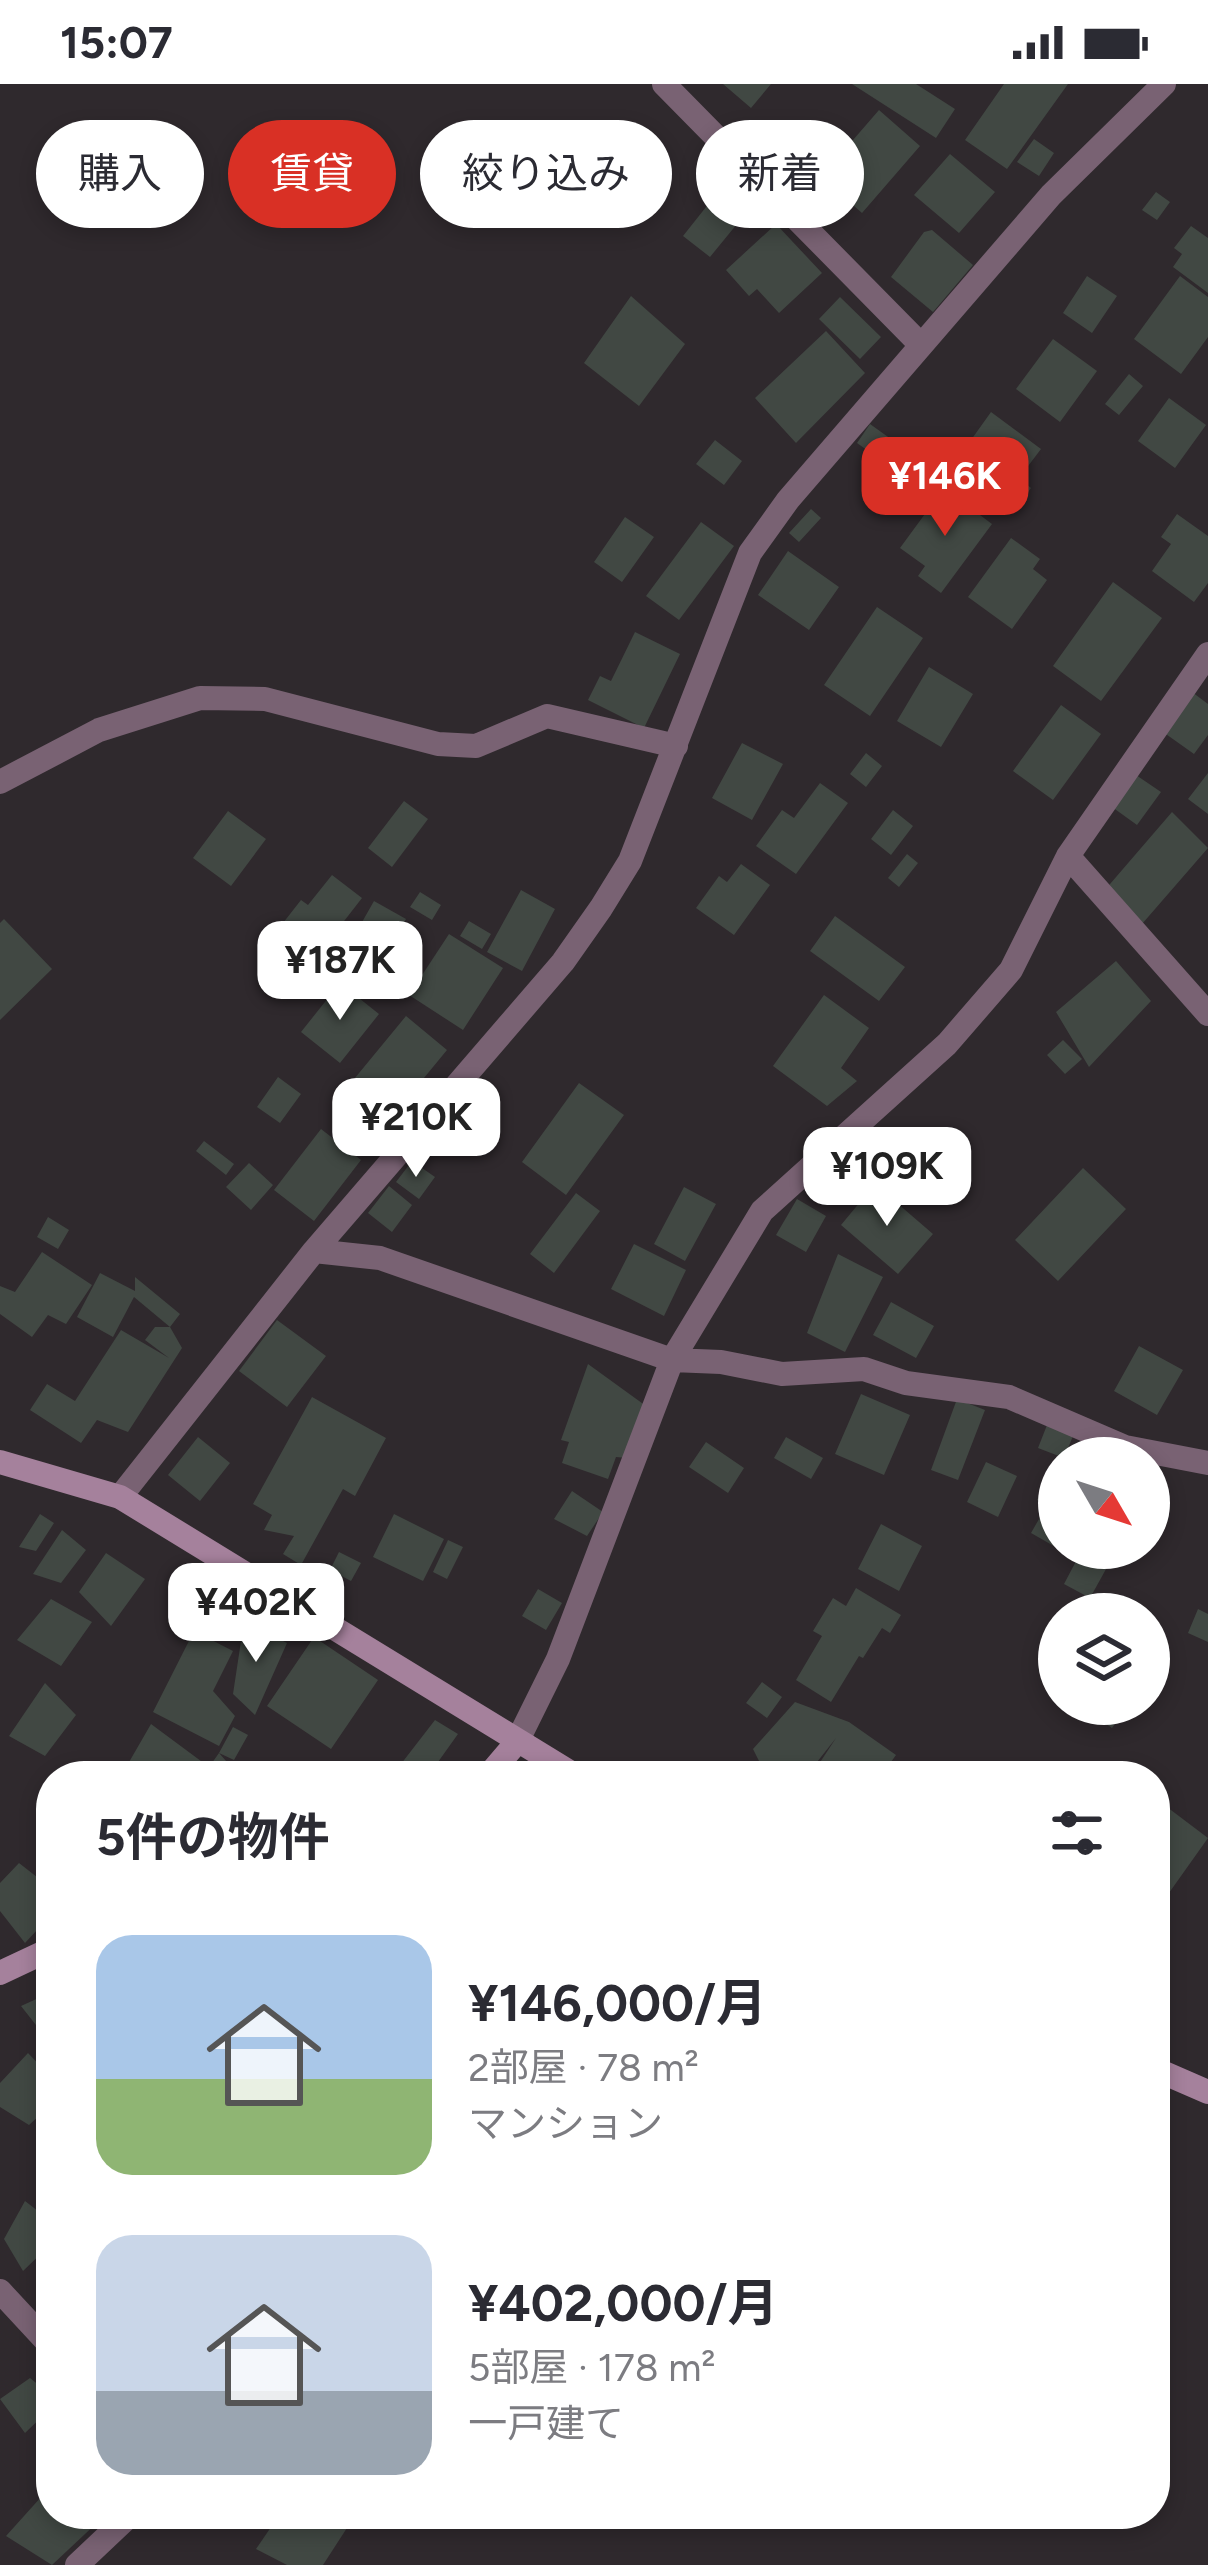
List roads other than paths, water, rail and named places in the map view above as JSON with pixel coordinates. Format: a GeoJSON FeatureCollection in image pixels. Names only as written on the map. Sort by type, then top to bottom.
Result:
{"type":"FeatureCollection","features":[{"type":"Feature","properties":{"kind":"street"},"geometry":{"type":"LineString","coordinates":[[664,84],[921,345]]}},
{"type":"Feature","properties":{"kind":"street"},"geometry":{"type":"LineString","coordinates":[[120,1497],[314,1250],[563,962],[629,861],[750,553],[1051,195],[1163,84]]}},
{"type":"Feature","properties":{"kind":"street"},"geometry":{"type":"LineString","coordinates":[[501,1761],[517,1742],[558,1659],[672,1360],[761,1211],[947,1044],[1012,970],[1068,856],[1208,654]]}},
{"type":"Feature","properties":{"kind":"street"},"geometry":{"type":"LineString","coordinates":[[0,782],[99,730],[200,698],[265,699],[439,744],[476,746],[547,716],[676,746]]}},
{"type":"Feature","properties":{"kind":"street"},"geometry":{"type":"LineString","coordinates":[[1068,856],[1208,1014]]}},
{"type":"Feature","properties":{"kind":"street"},"geometry":{"type":"LineString","coordinates":[[314,1250],[380,1258],[492,1293],[672,1360],[721,1362],[782,1374],[864,1369],[907,1383],[1009,1397],[1125,1447],[1208,1463]]}},
{"type":"Feature","properties":{"kind":"street"},"geometry":{"type":"LineString","coordinates":[[0,1462],[120,1497],[550,1761]]}},
{"type":"Feature","properties":{"kind":"street"},"geometry":{"type":"LineString","coordinates":[[0,1973],[36,1956]]}},
{"type":"Feature","properties":{"kind":"street"},"geometry":{"type":"LineString","coordinates":[[1170,2075],[1208,2092]]}},
{"type":"Feature","properties":{"kind":"street"},"geometry":{"type":"LineString","coordinates":[[0,2291],[36,2330]]}},
{"type":"Feature","properties":{"kind":"street"},"geometry":{"type":"LineString","coordinates":[[76,2565],[115,2529]]}}]}
